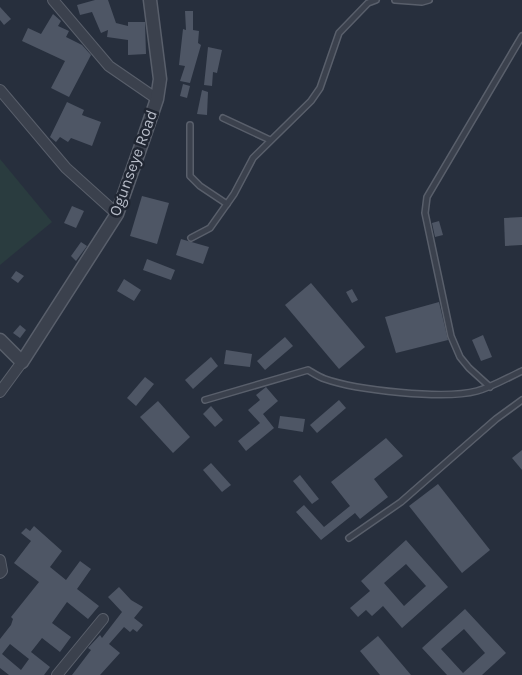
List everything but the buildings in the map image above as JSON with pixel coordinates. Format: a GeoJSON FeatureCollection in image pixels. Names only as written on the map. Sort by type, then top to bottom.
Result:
{"type":"FeatureCollection","features":[{"type":"Feature","properties":{"kind":"street"},"geometry":{"type":"LineString","coordinates":[[53,0],[110,66],[157,98]]}},
{"type":"Feature","properties":{"kind":"street","name":"Ogunseye Road"},"geometry":{"type":"LineString","coordinates":[[22,362],[117,214],[157,98],[160,62],[150,0]]}},
{"type":"Feature","properties":{"kind":"street"},"geometry":{"type":"LineString","coordinates":[[0,90],[66,168],[117,214]]}},
{"type":"Feature","properties":{"kind":"street"},"geometry":{"type":"LineString","coordinates":[[0,340],[22,362],[0,392]]}},
{"type":"Feature","properties":{"kind":"street"},"geometry":{"type":"LineString","coordinates":[[0,560],[2,571],[0,573]]}},
{"type":"Feature","properties":{"kind":"street"},"geometry":{"type":"LineString","coordinates":[[57,675],[103,619]]}},
{"type":"Feature","properties":{"kind":"lane"},"geometry":{"type":"LineString","coordinates":[[191,238],[210,228],[239,186],[253,158],[297,116],[320,88],[339,33],[368,3],[376,0]]}},
{"type":"Feature","properties":{"kind":"lane"},"geometry":{"type":"LineString","coordinates":[[395,0],[422,2],[429,0]]}},
{"type":"Feature","properties":{"kind":"lane"},"geometry":{"type":"LineString","coordinates":[[490,387],[460,357],[452,336],[425,213],[427,198],[522,36]]}},
{"type":"Feature","properties":{"kind":"lane"},"geometry":{"type":"LineString","coordinates":[[223,118],[270,140]]}},
{"type":"Feature","properties":{"kind":"lane"},"geometry":{"type":"LineString","coordinates":[[190,125],[190,176],[200,186],[227,204]]}},
{"type":"Feature","properties":{"kind":"lane"},"geometry":{"type":"LineString","coordinates":[[205,400],[308,370],[325,379],[359,387],[424,394],[458,395],[490,387],[522,371]]}},
{"type":"Feature","properties":{"kind":"lane"},"geometry":{"type":"LineString","coordinates":[[349,538],[401,502],[496,419],[522,400]]}},
{"type":"Feature","properties":{"kind":"shaded area"},"geometry":{"type":"Polygon","coordinates":[[[0,159],[52,222],[0,265],[0,159]]]}}]}
